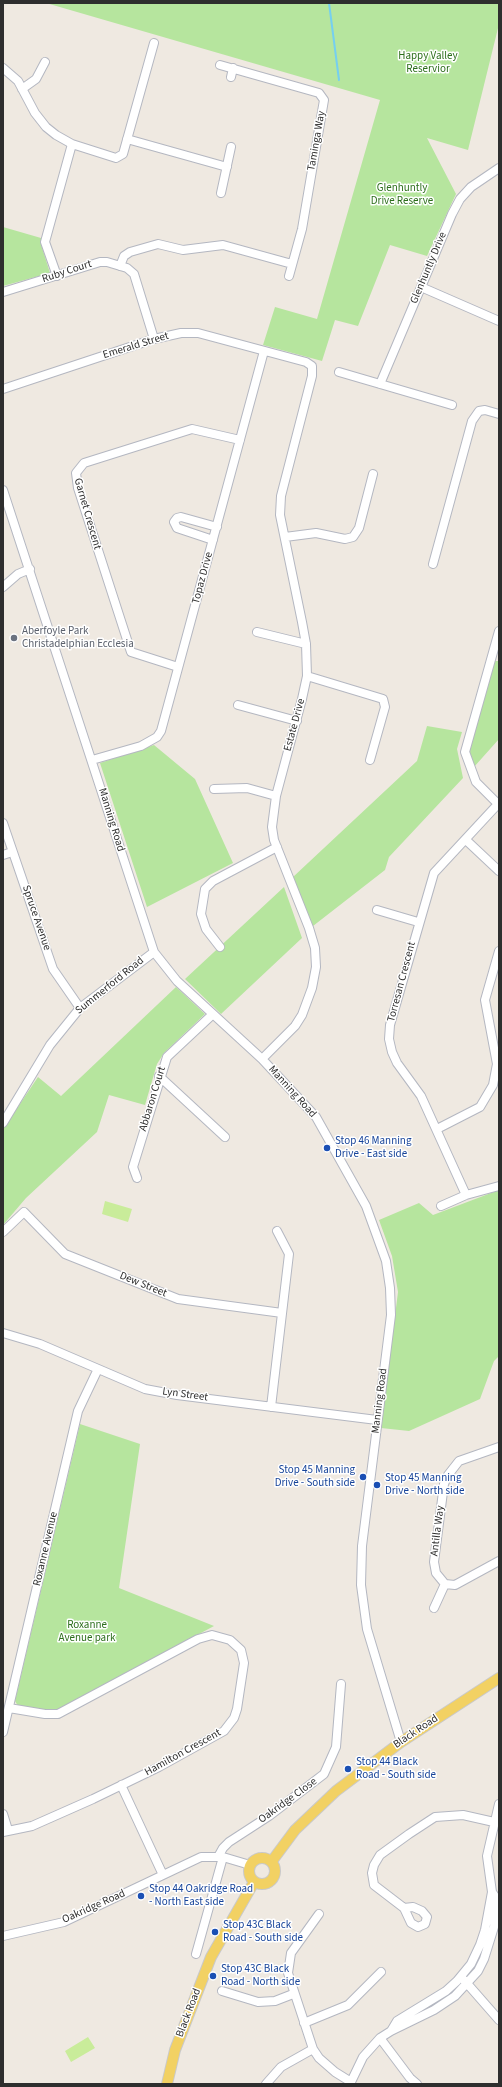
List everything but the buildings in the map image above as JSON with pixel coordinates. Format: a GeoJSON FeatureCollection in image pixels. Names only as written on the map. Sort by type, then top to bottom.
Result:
{"type":"FeatureCollection","features":[{"type":"Feature","properties":{"kind":"main road","name":"Black Road"},"geometry":{"type":"LineString","coordinates":[[272,1861],[295,1830],[336,1791],[401,1742],[499,1678]]}},
{"type":"Feature","properties":{"kind":"main road"},"geometry":{"type":"LineString","coordinates":[[263,1857],[272,1861],[276,1867],[275,1876],[271,1882],[264,1885],[254,1882],[249,1872],[250,1865],[254,1860],[263,1857]]}},
{"type":"Feature","properties":{"kind":"main road","name":"Black Road"},"geometry":{"type":"LineString","coordinates":[[167,2084],[175,2050],[213,1953],[254,1882]]}},
{"type":"Feature","properties":{"kind":"street"},"geometry":{"type":"LineString","coordinates":[[3,68],[15,78],[35,113],[46,127],[72,144],[116,158],[121,155],[127,139],[154,43]]}},
{"type":"Feature","properties":{"kind":"street"},"geometry":{"type":"LineString","coordinates":[[22,90],[36,79],[45,62]]}},
{"type":"Feature","properties":{"kind":"street","name":"Taminga Way"},"geometry":{"type":"LineString","coordinates":[[220,65],[319,93],[324,100],[302,229],[289,276]]}},
{"type":"Feature","properties":{"kind":"street"},"geometry":{"type":"LineString","coordinates":[[231,77],[234,68]]}},
{"type":"Feature","properties":{"kind":"street"},"geometry":{"type":"LineString","coordinates":[[127,139],[227,167]]}},
{"type":"Feature","properties":{"kind":"street"},"geometry":{"type":"LineString","coordinates":[[57,276],[45,242],[72,144]]}},
{"type":"Feature","properties":{"kind":"street"},"geometry":{"type":"LineString","coordinates":[[222,193],[232,147]]}},
{"type":"Feature","properties":{"kind":"street","name":"Glenhuntly Drive"},"geometry":{"type":"LineString","coordinates":[[380,384],[460,199],[471,187],[499,168]]}},
{"type":"Feature","properties":{"kind":"street"},"geometry":{"type":"LineString","coordinates":[[120,266],[124,256],[130,252],[158,244],[183,250],[223,245],[292,264]]}},
{"type":"Feature","properties":{"kind":"street","name":"Ruby Court"},"geometry":{"type":"LineString","coordinates":[[3,292],[100,262],[107,262],[127,268],[134,274],[154,339]]}},
{"type":"Feature","properties":{"kind":"street"},"geometry":{"type":"LineString","coordinates":[[421,287],[498,319]]}},
{"type":"Feature","properties":{"kind":"street","name":"Emerald Street"},"geometry":{"type":"LineString","coordinates":[[3,389],[154,339],[181,333],[198,333],[306,362],[312,366],[313,371]]}},
{"type":"Feature","properties":{"kind":"street","name":"Topaz Drive"},"geometry":{"type":"LineString","coordinates":[[92,760],[141,746],[157,737],[161,731],[264,351]]}},
{"type":"Feature","properties":{"kind":"street","name":"Estate Drive"},"geometry":{"type":"LineString","coordinates":[[262,1059],[295,1026],[302,1015],[312,988],[316,968],[314,948],[309,928],[277,847],[272,827],[276,796],[297,721],[307,676],[306,644],[280,515],[281,496],[313,371]]}},
{"type":"Feature","properties":{"kind":"street"},"geometry":{"type":"LineString","coordinates":[[339,372],[452,405]]}},
{"type":"Feature","properties":{"kind":"street"},"geometry":{"type":"LineString","coordinates":[[433,564],[472,421],[479,411],[485,410],[499,414]]}},
{"type":"Feature","properties":{"kind":"street","name":"Garnet Crescent"},"geometry":{"type":"LineString","coordinates":[[178,667],[131,652],[76,481],[76,473],[84,463],[192,429],[240,440]]}},
{"type":"Feature","properties":{"kind":"street"},"geometry":{"type":"LineString","coordinates":[[285,537],[316,533],[345,539],[353,537],[359,528],[373,474]]}},
{"type":"Feature","properties":{"kind":"street","name":"Manning Road"},"geometry":{"type":"LineString","coordinates":[[3,490],[154,952],[178,980],[262,1059],[316,1117],[366,1206],[386,1261],[390,1288],[391,1315],[362,1546],[361,1585],[367,1629],[401,1742]]}},
{"type":"Feature","properties":{"kind":"street"},"geometry":{"type":"LineString","coordinates":[[214,540],[177,528],[174,522],[177,518],[181,517],[217,527]]}},
{"type":"Feature","properties":{"kind":"street"},"geometry":{"type":"LineString","coordinates":[[3,587],[18,574],[30,569]]}},
{"type":"Feature","properties":{"kind":"street"},"geometry":{"type":"LineString","coordinates":[[499,631],[465,752],[476,782],[499,804]]}},
{"type":"Feature","properties":{"kind":"street"},"geometry":{"type":"LineString","coordinates":[[257,632],[306,644]]}},
{"type":"Feature","properties":{"kind":"street"},"geometry":{"type":"LineString","coordinates":[[307,676],[383,699],[385,707],[370,760]]}},
{"type":"Feature","properties":{"kind":"street"},"geometry":{"type":"LineString","coordinates":[[238,705],[297,721]]}},
{"type":"Feature","properties":{"kind":"street"},"geometry":{"type":"LineString","coordinates":[[214,789],[248,788],[276,796]]}},
{"type":"Feature","properties":{"kind":"street","name":"Torresan Crescent"},"geometry":{"type":"LineString","coordinates":[[466,1195],[421,1096],[397,1063],[392,1052],[389,1039],[390,1025],[418,922],[434,873],[499,804]]}},
{"type":"Feature","properties":{"kind":"street","name":"Spruce Avenue"},"geometry":{"type":"LineString","coordinates":[[3,823],[53,969],[80,1008]]}},
{"type":"Feature","properties":{"kind":"street"},"geometry":{"type":"LineString","coordinates":[[466,840],[499,871]]}},
{"type":"Feature","properties":{"kind":"street"},"geometry":{"type":"LineString","coordinates":[[220,947],[206,929],[201,914],[202,896],[205,890],[213,881],[277,847]]}},
{"type":"Feature","properties":{"kind":"street"},"geometry":{"type":"LineString","coordinates":[[3,855],[12,852]]}},
{"type":"Feature","properties":{"kind":"street"},"geometry":{"type":"LineString","coordinates":[[377,910],[418,922]]}},
{"type":"Feature","properties":{"kind":"street"},"geometry":{"type":"LineString","coordinates":[[437,1129],[480,1107],[493,1085],[498,1064],[485,1000],[497,969],[499,950]]}},
{"type":"Feature","properties":{"kind":"street","name":"Summerford Road"},"geometry":{"type":"LineString","coordinates":[[3,1123],[50,1046],[80,1008],[154,952]]}},
{"type":"Feature","properties":{"kind":"street","name":"Abbaron Court"},"geometry":{"type":"LineString","coordinates":[[136,1178],[133,1167],[159,1076],[167,1057],[213,1014]]}},
{"type":"Feature","properties":{"kind":"street"},"geometry":{"type":"LineString","coordinates":[[159,1076],[225,1137]]}},
{"type":"Feature","properties":{"kind":"street"},"geometry":{"type":"LineString","coordinates":[[441,1206],[466,1195],[499,1186]]}},
{"type":"Feature","properties":{"kind":"street","name":"Dew Street"},"geometry":{"type":"LineString","coordinates":[[3,1232],[24,1212],[65,1254],[178,1299],[282,1313]]}},
{"type":"Feature","properties":{"kind":"street"},"geometry":{"type":"LineString","coordinates":[[271,1407],[289,1254],[278,1231]]}},
{"type":"Feature","properties":{"kind":"street","name":"Lyn Street"},"geometry":{"type":"LineString","coordinates":[[3,1333],[40,1344],[145,1389],[377,1420]]}},
{"type":"Feature","properties":{"kind":"street","name":"Roxanne Avenue"},"geometry":{"type":"LineString","coordinates":[[3,1732],[78,1411],[98,1369]]}},
{"type":"Feature","properties":{"kind":"street","name":"Antilla Way"},"geometry":{"type":"LineString","coordinates":[[445,1584],[436,1573],[434,1562],[444,1484],[448,1475],[459,1461],[499,1446]]}},
{"type":"Feature","properties":{"kind":"street"},"geometry":{"type":"LineString","coordinates":[[434,1608],[445,1584],[455,1586],[499,1561]]}},
{"type":"Feature","properties":{"kind":"street","name":"Hamilton Crescent"},"geometry":{"type":"LineString","coordinates":[[6,1831],[32,1826],[159,1768],[224,1731],[234,1718],[237,1709],[244,1663],[240,1650],[230,1640],[212,1635],[198,1639],[58,1714],[45,1714],[9,1708]]}},
{"type":"Feature","properties":{"kind":"street","name":"Oakridge Close"},"geometry":{"type":"LineString","coordinates":[[220,1857],[222,1848],[229,1842],[269,1816],[324,1774],[336,1747],[342,1684]]}},
{"type":"Feature","properties":{"kind":"street"},"geometry":{"type":"LineString","coordinates":[[121,1785],[164,1876]]}},
{"type":"Feature","properties":{"kind":"street"},"geometry":{"type":"LineString","coordinates":[[391,2031],[397,2020],[446,1991],[471,1964],[480,1946],[492,1892],[488,1856],[499,1804]]}},
{"type":"Feature","properties":{"kind":"street"},"geometry":{"type":"LineString","coordinates":[[3,1814],[6,1831]]}},
{"type":"Feature","properties":{"kind":"street"},"geometry":{"type":"LineString","coordinates":[[404,1908],[374,1885],[372,1873],[374,1865],[380,1855],[409,1834],[435,1818],[463,1815],[494,1822]]}},
{"type":"Feature","properties":{"kind":"street","name":"Oakridge Road"},"geometry":{"type":"LineString","coordinates":[[3,1936],[64,1922],[164,1876],[201,1857],[220,1857],[250,1865]]}},
{"type":"Feature","properties":{"kind":"street"},"geometry":{"type":"LineString","coordinates":[[196,1954],[220,1857]]}},
{"type":"Feature","properties":{"kind":"street"},"geometry":{"type":"LineString","coordinates":[[319,1914],[291,1953],[288,1973],[293,1994],[313,2049],[319,2058],[351,2083],[363,2057],[380,2038],[434,2010],[455,1996],[468,1984],[478,1971],[490,1942],[496,1912],[496,1898],[492,1892]]}},
{"type":"Feature","properties":{"kind":"street"},"geometry":{"type":"LineString","coordinates":[[304,2023],[348,2005],[381,1972]]}},
{"type":"Feature","properties":{"kind":"street"},"geometry":{"type":"LineString","coordinates":[[460,1977],[468,1984],[499,2020]]}},
{"type":"Feature","properties":{"kind":"street"},"geometry":{"type":"LineString","coordinates":[[222,1991],[258,2002],[275,2001],[293,1994]]}},
{"type":"Feature","properties":{"kind":"street"},"geometry":{"type":"LineString","coordinates":[[380,2038],[417,2084]]}},
{"type":"Feature","properties":{"kind":"street"},"geometry":{"type":"LineString","coordinates":[[266,2084],[281,2067],[313,2049]]}},
{"type":"Feature","properties":{"kind":"green space","name":"Happy Valley Reservior"},"geometry":{"type":"Polygon","coordinates":[[[46,3],[499,3],[499,24],[468,150],[427,138],[456,194],[427,256],[390,245],[358,326],[335,320],[322,361],[263,345],[275,307],[317,319],[380,100],[46,3]]]}},
{"type":"Feature","properties":{"kind":"green space"},"geometry":{"type":"Polygon","coordinates":[[[3,227],[41,238],[41,244],[50,273],[3,286],[3,227]]]}},
{"type":"Feature","properties":{"kind":"green space"},"geometry":{"type":"Polygon","coordinates":[[[495,661],[499,661],[499,739],[474,767],[469,750],[471,738],[495,661]]]}},
{"type":"Feature","properties":{"kind":"green space"},"geometry":{"type":"Polygon","coordinates":[[[427,726],[462,732],[457,749],[463,778],[389,857],[385,870],[313,926],[293,877],[417,761],[427,726]]]}},
{"type":"Feature","properties":{"kind":"green space"},"geometry":{"type":"Polygon","coordinates":[[[154,745],[195,779],[233,863],[147,907],[100,763],[154,745]]]}},
{"type":"Feature","properties":{"kind":"green space"},"geometry":{"type":"Polygon","coordinates":[[[284,887],[302,938],[221,1014],[185,979],[284,887]]]}},
{"type":"Feature","properties":{"kind":"green space"},"geometry":{"type":"Polygon","coordinates":[[[176,987],[205,1014],[164,1053],[157,1064],[145,1105],[109,1095],[97,1132],[26,1198],[3,1225],[3,1129],[38,1077],[61,1096],[176,987]]]}},
{"type":"Feature","properties":{"kind":"green space"},"geometry":{"type":"Polygon","coordinates":[[[499,1190],[499,1356],[494,1361],[480,1399],[409,1431],[381,1428],[398,1292],[392,1256],[379,1220],[419,1203],[433,1215],[499,1190]]]}},
{"type":"Feature","properties":{"kind":"green space"},"geometry":{"type":"Polygon","coordinates":[[[105,1201],[132,1209],[128,1222],[102,1214],[105,1201]]]}},
{"type":"Feature","properties":{"kind":"green space","name":"Roxanne Avenue park"},"geometry":{"type":"Polygon","coordinates":[[[80,1424],[140,1444],[119,1588],[214,1626],[59,1709],[45,1710],[18,1706],[15,1701],[80,1424]]]}},
{"type":"Feature","properties":{"kind":"green space"},"geometry":{"type":"Polygon","coordinates":[[[88,2037],[95,2048],[71,2062],[65,2051],[88,2037]]]}},
{"type":"Feature","properties":{"kind":"waterway"},"geometry":{"type":"LineString","coordinates":[[329,3],[339,80]]}},
{"type":"Feature","properties":{"kind":"place","name":"Aberfoyle Park Christadelphian Ecclesia"},"geometry":{"type":"Point","coordinates":[14,638]}},
{"type":"Feature","properties":{"kind":"place","name":"Stop 46 Manning Drive - East side"},"geometry":{"type":"Point","coordinates":[327,1148]}},
{"type":"Feature","properties":{"kind":"place","name":"Stop 45 Manning Drive - South side"},"geometry":{"type":"Point","coordinates":[363,1477]}},
{"type":"Feature","properties":{"kind":"place","name":"Stop 45 Manning Drive - North side"},"geometry":{"type":"Point","coordinates":[377,1485]}},
{"type":"Feature","properties":{"kind":"place","name":"Stop 44 Black Road - South side"},"geometry":{"type":"Point","coordinates":[348,1769]}},
{"type":"Feature","properties":{"kind":"place","name":"Stop 44 Oakridge Road - North East side"},"geometry":{"type":"Point","coordinates":[141,1896]}},
{"type":"Feature","properties":{"kind":"place","name":"Stop 43C Black Road - South side"},"geometry":{"type":"Point","coordinates":[215,1932]}},
{"type":"Feature","properties":{"kind":"place","name":"Stop 43C Black Road - North side"},"geometry":{"type":"Point","coordinates":[213,1976]}},
{"type":"Feature","properties":{"kind":"park label","name":"Glenhuntly Drive Reserve"},"geometry":{"type":"Point","coordinates":[402,195]}}]}
